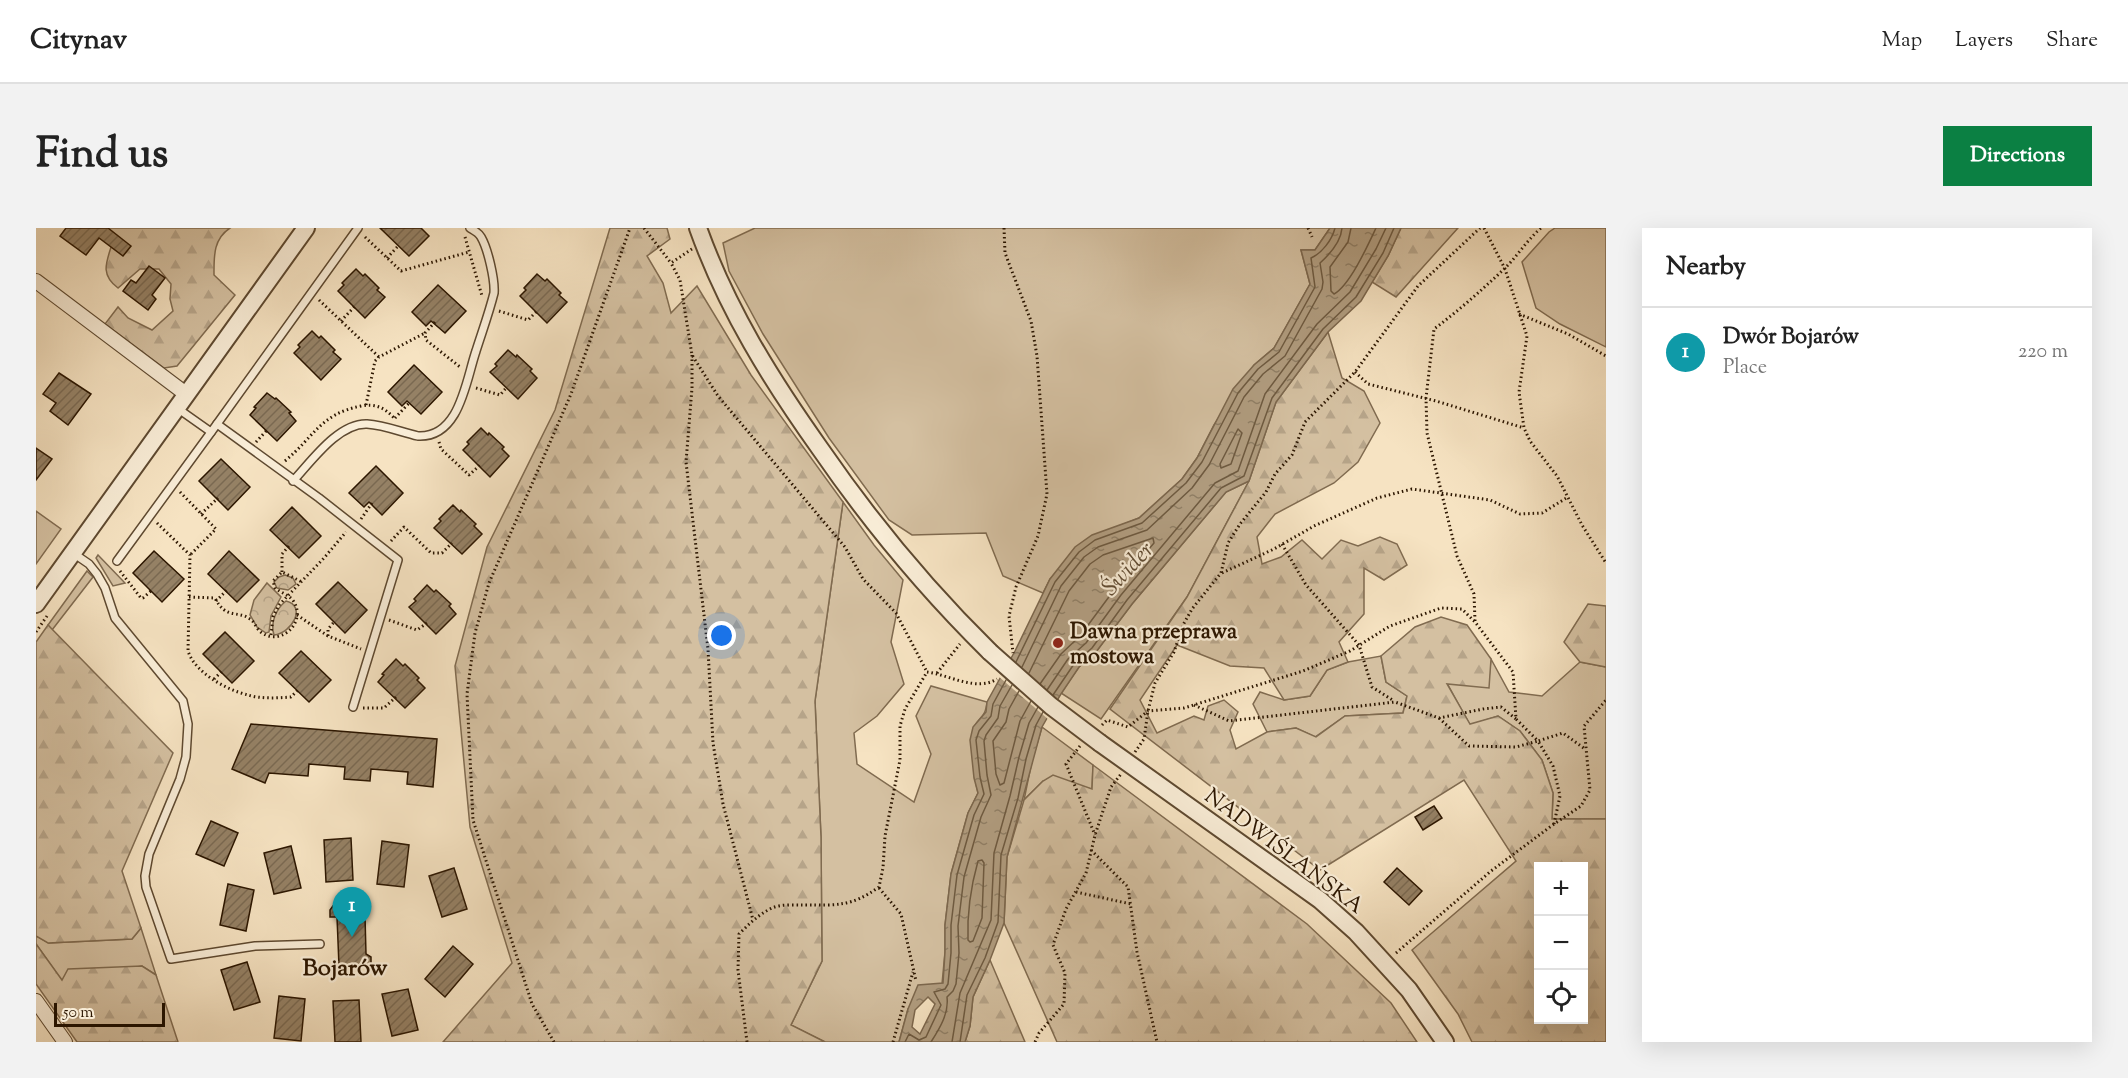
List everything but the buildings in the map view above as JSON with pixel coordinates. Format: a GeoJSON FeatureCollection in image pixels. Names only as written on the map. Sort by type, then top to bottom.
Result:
{"type":"FeatureCollection","features":[{"type":"Feature","properties":{"kind":"street"},"geometry":{"type":"LineString","coordinates":[[36,604],[306,228]]}},
{"type":"Feature","properties":{"kind":"street","name":"NADWIŚLAŃSKA"},"geometry":{"type":"LineString","coordinates":[[700,235],[714,271],[746,335],[797,418],[872,522],[945,608],[1050,706],[1320,900],[1386,962],[1409,990],[1445,1042]]}},
{"type":"Feature","properties":{"kind":"street"},"geometry":{"type":"LineString","coordinates":[[36,281],[182,401]]}},
{"type":"Feature","properties":{"kind":"street"},"geometry":{"type":"LineString","coordinates":[[36,1001],[65,1042]]}},
{"type":"Feature","properties":{"kind":"lane"},"geometry":{"type":"LineString","coordinates":[[293,481],[331,440],[351,428],[365,424],[427,436],[435,433],[453,416],[463,397],[494,293],[494,279],[482,238],[467,230]]}},
{"type":"Feature","properties":{"kind":"lane"},"geometry":{"type":"LineString","coordinates":[[120,563],[217,424],[359,231]]}},
{"type":"Feature","properties":{"kind":"lane"},"geometry":{"type":"LineString","coordinates":[[182,401],[212,432]]}},
{"type":"Feature","properties":{"kind":"lane"},"geometry":{"type":"LineString","coordinates":[[217,424],[293,481],[356,523],[398,560],[353,707]]}},
{"type":"Feature","properties":{"kind":"lane"},"geometry":{"type":"LineString","coordinates":[[73,553],[89,564],[97,574],[105,588],[115,618],[183,701],[188,724],[186,757],[180,779],[149,854],[145,876],[146,887],[171,958],[255,946],[320,944]]}},
{"type":"Feature","properties":{"kind":"path"},"geometry":{"type":"LineString","coordinates":[[554,1042],[531,1004],[473,820],[467,694],[475,633],[489,583],[571,394],[630,228]]}},
{"type":"Feature","properties":{"kind":"path"},"geometry":{"type":"LineString","coordinates":[[644,228],[671,263],[680,280],[692,355],[692,388],[686,462],[708,649],[713,744],[723,804],[753,920]]}},
{"type":"Feature","properties":{"kind":"path"},"geometry":{"type":"LineString","coordinates":[[1004,228],[1005,253],[1031,321],[1038,356],[1047,494],[1038,536],[1016,587],[1009,616]]}},
{"type":"Feature","properties":{"kind":"path"},"geometry":{"type":"LineString","coordinates":[[1308,228],[1312,237]]}},
{"type":"Feature","properties":{"kind":"path"},"geometry":{"type":"LineString","coordinates":[[1132,756],[1144,739],[1155,683],[1174,652],[1183,625],[1192,609],[1221,573],[1228,543],[1240,524],[1266,492],[1275,474],[1292,455],[1305,422],[1355,372],[1418,286],[1482,228],[1505,269],[1527,336],[1519,392],[1524,428],[1530,441],[1557,476],[1582,525],[1606,563]]}},
{"type":"Feature","properties":{"kind":"path"},"geometry":{"type":"LineString","coordinates":[[1475,622],[1474,594],[1457,556],[1427,433],[1426,398],[1434,329],[1505,269],[1541,228]]}},
{"type":"Feature","properties":{"kind":"path"},"geometry":{"type":"LineString","coordinates":[[467,230],[469,252],[484,303]]}},
{"type":"Feature","properties":{"kind":"path"},"geometry":{"type":"LineString","coordinates":[[359,231],[397,268],[405,272],[469,252]]}},
{"type":"Feature","properties":{"kind":"path"},"geometry":{"type":"LineString","coordinates":[[671,263],[700,235]]}},
{"type":"Feature","properties":{"kind":"path"},"geometry":{"type":"LineString","coordinates":[[387,258],[399,245]]}},
{"type":"Feature","properties":{"kind":"path"},"geometry":{"type":"LineString","coordinates":[[315,297],[379,357]]}},
{"type":"Feature","properties":{"kind":"path"},"geometry":{"type":"LineString","coordinates":[[341,321],[355,306]]}},
{"type":"Feature","properties":{"kind":"path"},"geometry":{"type":"LineString","coordinates":[[496,310],[528,320],[537,311]]}},
{"type":"Feature","properties":{"kind":"path"},"geometry":{"type":"LineString","coordinates":[[1519,314],[1568,334],[1606,356]]}},
{"type":"Feature","properties":{"kind":"path"},"geometry":{"type":"LineString","coordinates":[[366,405],[375,361],[425,333],[435,322]]}},
{"type":"Feature","properties":{"kind":"path"},"geometry":{"type":"LineString","coordinates":[[425,333],[426,340],[464,370]]}},
{"type":"Feature","properties":{"kind":"path"},"geometry":{"type":"LineString","coordinates":[[692,355],[718,396],[845,548],[863,579],[896,613],[927,672]]}},
{"type":"Feature","properties":{"kind":"path"},"geometry":{"type":"LineString","coordinates":[[1355,372],[1368,384],[1426,398],[1524,428]]}},
{"type":"Feature","properties":{"kind":"path"},"geometry":{"type":"LineString","coordinates":[[473,387],[500,395],[507,387]]}},
{"type":"Feature","properties":{"kind":"path"},"geometry":{"type":"LineString","coordinates":[[281,463],[328,418],[339,411],[366,405],[384,407],[395,420],[410,402]]}},
{"type":"Feature","properties":{"kind":"path"},"geometry":{"type":"LineString","coordinates":[[261,449],[254,443],[267,430]]}},
{"type":"Feature","properties":{"kind":"path"},"geometry":{"type":"LineString","coordinates":[[438,439],[441,449],[469,475],[480,465]]}},
{"type":"Feature","properties":{"kind":"path"},"geometry":{"type":"LineString","coordinates":[[1221,573],[1282,544],[1314,525],[1377,498],[1412,489],[1490,500],[1520,514],[1542,513],[1568,497]]}},
{"type":"Feature","properties":{"kind":"path"},"geometry":{"type":"LineString","coordinates":[[177,490],[216,529],[190,555],[189,654],[203,671],[214,679],[252,696],[291,697],[298,690]]}},
{"type":"Feature","properties":{"kind":"path"},"geometry":{"type":"LineString","coordinates":[[201,514],[218,498]]}},
{"type":"Feature","properties":{"kind":"path"},"geometry":{"type":"LineString","coordinates":[[271,636],[275,611],[372,503]]}},
{"type":"Feature","properties":{"kind":"path"},"geometry":{"type":"LineString","coordinates":[[155,521],[190,555]]}},
{"type":"Feature","properties":{"kind":"path"},"geometry":{"type":"LineString","coordinates":[[391,541],[404,527],[431,553],[442,553],[452,543]]}},
{"type":"Feature","properties":{"kind":"path"},"geometry":{"type":"LineString","coordinates":[[1282,544],[1306,585],[1359,645],[1372,687],[1395,702],[1439,718],[1469,746],[1516,747],[1563,733],[1586,749]]}},
{"type":"Feature","properties":{"kind":"path"},"geometry":{"type":"LineString","coordinates":[[189,597],[215,598],[222,608],[231,614],[250,619],[260,631],[271,636],[278,636],[291,630],[297,615],[295,603],[273,585],[273,581],[282,572],[282,554],[289,546]]}},
{"type":"Feature","properties":{"kind":"path"},"geometry":{"type":"LineString","coordinates":[[120,563],[120,571],[141,598],[152,590]]}},
{"type":"Feature","properties":{"kind":"path"},"geometry":{"type":"LineString","coordinates":[[282,572],[302,582]]}},
{"type":"Feature","properties":{"kind":"path"},"geometry":{"type":"LineString","coordinates":[[216,602],[227,590]]}},
{"type":"Feature","properties":{"kind":"path"},"geometry":{"type":"LineString","coordinates":[[1095,835],[1066,764],[1075,750],[1094,738],[1107,720],[1128,727],[1148,711],[1184,708],[1303,671],[1359,645],[1390,626],[1441,608],[1462,609],[1514,672],[1516,718]]}},
{"type":"Feature","properties":{"kind":"path"},"geometry":{"type":"LineString","coordinates":[[297,615],[328,636],[370,652]]}},
{"type":"Feature","properties":{"kind":"path"},"geometry":{"type":"LineString","coordinates":[[385,618],[417,630],[427,623]]}},
{"type":"Feature","properties":{"kind":"path"},"geometry":{"type":"LineString","coordinates":[[328,636],[328,629],[335,621]]}},
{"type":"Feature","properties":{"kind":"path"},"geometry":{"type":"LineString","coordinates":[[927,672],[937,674],[965,639]]}},
{"type":"Feature","properties":{"kind":"path"},"geometry":{"type":"LineString","coordinates":[[214,679],[222,671]]}},
{"type":"Feature","properties":{"kind":"path"},"geometry":{"type":"LineString","coordinates":[[747,1042],[738,970],[739,934],[753,920],[773,908],[793,905],[840,906],[861,899],[879,887],[885,836],[900,760],[900,726],[905,709],[927,672]]}},
{"type":"Feature","properties":{"kind":"path"},"geometry":{"type":"LineString","coordinates":[[353,707],[384,708],[396,697]]}},
{"type":"Feature","properties":{"kind":"path"},"geometry":{"type":"LineString","coordinates":[[1386,962],[1491,871],[1581,806],[1590,790],[1584,726],[1606,700]]}},
{"type":"Feature","properties":{"kind":"path"},"geometry":{"type":"LineString","coordinates":[[1194,705],[1228,721],[1395,702]]}},
{"type":"Feature","properties":{"kind":"path"},"geometry":{"type":"LineString","coordinates":[[1439,718],[1501,707],[1516,718],[1538,741],[1553,766],[1560,796],[1554,824]]}},
{"type":"Feature","properties":{"kind":"path"},"geometry":{"type":"LineString","coordinates":[[1035,1042],[1039,1033],[1064,1004],[1065,973],[1053,945],[1066,909],[1086,873],[1095,835],[1112,787],[1123,771]]}},
{"type":"Feature","properties":{"kind":"path"},"geometry":{"type":"LineString","coordinates":[[1091,850],[1128,887],[1137,952],[1157,1042]]}},
{"type":"Feature","properties":{"kind":"path"},"geometry":{"type":"LineString","coordinates":[[879,887],[901,914],[916,981]]}},
{"type":"Feature","properties":{"kind":"path"},"geometry":{"type":"LineString","coordinates":[[1076,892],[1131,904]]}},
{"type":"Feature","properties":{"kind":"path"},"geometry":{"type":"LineString","coordinates":[[893,1042],[914,970]]}},
{"type":"Feature","properties":{"kind":"path"},"geometry":{"type":"LineString","coordinates":[[1039,1033],[1041,1042]]}},
{"type":"Feature","properties":{"kind":"green space"},"geometry":{"type":"Polygon","coordinates":[[[91,228],[230,228],[224,232],[217,243],[214,275],[235,295],[177,366],[164,368],[105,324],[118,307],[128,318],[152,330],[173,311],[170,299],[171,284],[159,269],[140,269],[118,288],[108,278],[106,272],[113,241],[91,228]]]}},
{"type":"Feature","properties":{"kind":"green space"},"geometry":{"type":"Polygon","coordinates":[[[610,228],[667,228],[670,239],[647,256],[663,283],[671,313],[697,286],[751,375],[843,502],[815,701],[821,837],[822,961],[791,1025],[825,1042],[443,1042],[512,963],[470,827],[455,666],[487,547],[555,410],[610,228]]]}},
{"type":"Feature","properties":{"kind":"green space"},"geometry":{"type":"Polygon","coordinates":[[[755,228],[1330,228],[1315,250],[1301,250],[1310,284],[1274,348],[1254,365],[1182,479],[1139,518],[1117,527],[1050,579],[1043,593],[1003,576],[986,533],[912,535],[889,520],[829,438],[763,334],[729,271],[723,243],[755,228]]]}},
{"type":"Feature","properties":{"kind":"green space"},"geometry":{"type":"Polygon","coordinates":[[[1401,228],[1458,228],[1396,297],[1372,282],[1401,228]]]}},
{"type":"Feature","properties":{"kind":"green space"},"geometry":{"type":"Polygon","coordinates":[[[1555,228],[1606,228],[1606,347],[1560,324],[1536,308],[1522,262],[1555,228]]]}},
{"type":"Feature","properties":{"kind":"green space"},"geometry":{"type":"Polygon","coordinates":[[[1328,332],[1342,378],[1364,391],[1380,423],[1358,462],[1334,483],[1275,514],[1257,537],[1262,564],[1281,557],[1302,540],[1322,559],[1341,540],[1358,546],[1380,537],[1397,544],[1407,565],[1384,580],[1364,568],[1364,614],[1339,642],[1348,662],[1327,670],[1310,696],[1284,700],[1264,668],[1230,666],[1177,645],[1140,700],[1157,733],[1194,716],[1204,720],[1208,706],[1224,700],[1238,712],[1230,730],[1236,749],[1267,732],[1296,728],[1316,737],[1345,716],[1403,713],[1407,696],[1386,682],[1381,656],[1415,627],[1441,617],[1467,625],[1491,659],[1489,688],[1447,684],[1470,724],[1498,716],[1520,731],[1542,760],[1553,793],[1552,819],[1606,819],[1606,1042],[1472,1042],[1458,1014],[1412,950],[1516,861],[1464,780],[1320,870],[1110,709],[1187,597],[1249,481],[1276,402],[1328,332]]]}},
{"type":"Feature","properties":{"kind":"green space"},"geometry":{"type":"Polygon","coordinates":[[[1249,481],[1187,597],[1101,719],[1061,693],[1079,667],[1096,652],[1132,604],[1226,492],[1249,481]]]}},
{"type":"Feature","properties":{"kind":"green space"},"geometry":{"type":"Polygon","coordinates":[[[843,502],[903,580],[891,642],[904,684],[877,716],[854,733],[857,764],[914,802],[931,754],[916,716],[931,686],[987,702],[985,711],[976,723],[973,732],[973,759],[978,793],[968,813],[951,874],[945,925],[942,984],[908,1009],[899,1042],[825,1042],[791,1025],[822,961],[821,837],[815,701],[843,502]]]}},
{"type":"Feature","properties":{"kind":"green space"},"geometry":{"type":"Polygon","coordinates":[[[36,511],[61,529],[36,564],[36,511]]]}},
{"type":"Feature","properties":{"kind":"green space"},"geometry":{"type":"Polygon","coordinates":[[[98,555],[125,583],[113,586],[96,558],[98,555]]]}},
{"type":"Feature","properties":{"kind":"green space"},"geometry":{"type":"Polygon","coordinates":[[[87,571],[93,577],[52,630],[48,625],[87,571]]]}},
{"type":"Feature","properties":{"kind":"green space"},"geometry":{"type":"Polygon","coordinates":[[[285,575],[293,578],[296,584],[288,590],[277,588],[274,582],[285,575]]]}},
{"type":"Feature","properties":{"kind":"green space"},"geometry":{"type":"Polygon","coordinates":[[[267,583],[281,597],[271,616],[269,632],[266,633],[257,627],[250,615],[254,600],[267,583]]]}},
{"type":"Feature","properties":{"kind":"green space"},"geometry":{"type":"Polygon","coordinates":[[[286,601],[296,608],[295,619],[286,630],[274,635],[275,616],[286,601]]]}},
{"type":"Feature","properties":{"kind":"green space"},"geometry":{"type":"Polygon","coordinates":[[[1588,604],[1606,606],[1606,667],[1580,662],[1564,642],[1588,604]]]}},
{"type":"Feature","properties":{"kind":"green space"},"geometry":{"type":"Polygon","coordinates":[[[48,625],[173,753],[122,871],[141,928],[132,939],[48,943],[36,936],[36,642],[48,625]]]}},
{"type":"Feature","properties":{"kind":"green space"},"geometry":{"type":"Polygon","coordinates":[[[1381,656],[1386,682],[1407,696],[1403,713],[1345,716],[1315,737],[1296,728],[1267,732],[1253,704],[1260,692],[1284,700],[1310,696],[1327,670],[1348,662],[1381,656]]]}},
{"type":"Feature","properties":{"kind":"green space"},"geometry":{"type":"Polygon","coordinates":[[[1491,659],[1509,692],[1542,696],[1580,662],[1606,667],[1606,819],[1552,819],[1553,793],[1542,760],[1520,731],[1498,716],[1470,725],[1447,683],[1488,687],[1491,659]]]}},
{"type":"Feature","properties":{"kind":"green space"},"geometry":{"type":"Polygon","coordinates":[[[1042,727],[1093,765],[1092,789],[1043,781],[1024,800],[1042,727]]]}},
{"type":"Feature","properties":{"kind":"green space"},"geometry":{"type":"Polygon","coordinates":[[[1093,765],[1307,924],[1391,1003],[1417,1042],[1057,1042],[1004,923],[1007,857],[1024,800],[1043,781],[1053,775],[1092,789],[1093,765]]]}},
{"type":"Feature","properties":{"kind":"green space"},"geometry":{"type":"Polygon","coordinates":[[[141,928],[156,975],[142,966],[62,981],[36,944],[36,936],[49,943],[132,939],[141,928]]]}},
{"type":"Feature","properties":{"kind":"green space"},"geometry":{"type":"Polygon","coordinates":[[[36,944],[62,980],[68,969],[142,966],[156,975],[178,1042],[77,1042],[36,984],[36,944]]]}},
{"type":"Feature","properties":{"kind":"green space"},"geometry":{"type":"Polygon","coordinates":[[[990,960],[1025,1042],[965,1042],[970,1026],[973,997],[990,960]]]}},
{"type":"Feature","properties":{"kind":"water","name":"Świder"},"geometry":{"type":"Polygon","coordinates":[[[1330,228],[1401,228],[1388,256],[1361,301],[1328,332],[1276,402],[1249,481],[1226,492],[1132,604],[1096,652],[1079,667],[1042,727],[1007,857],[1004,923],[973,997],[970,1026],[965,1042],[899,1042],[908,1009],[918,985],[943,983],[945,925],[951,874],[968,813],[978,793],[970,740],[973,727],[986,712],[987,702],[1050,579],[1075,547],[1092,535],[1139,518],[1182,479],[1197,458],[1233,389],[1254,365],[1274,348],[1310,284],[1301,250],[1315,250],[1330,228]],[[928,997],[915,1010],[912,1027],[920,1034],[935,1004],[928,997]]]}},
{"type":"Feature","properties":{"kind":"pier"},"geometry":{"type":"Polygon","coordinates":[[[1009,656],[1060,701],[1049,720],[998,676],[1009,656]]]}},
{"type":"Feature","properties":{"kind":"place","name":"Dawna przeprawa mostowa"},"geometry":{"type":"Point","coordinates":[1058,643]}},
{"type":"Feature","properties":{"kind":"place","name":"Dwór Bojarów"},"geometry":{"type":"Point","coordinates":[352,937]}},
{"type":"Feature","properties":{"kind":"district","name":"Bojarów"},"geometry":{"type":"Point","coordinates":[345,967]}}]}
